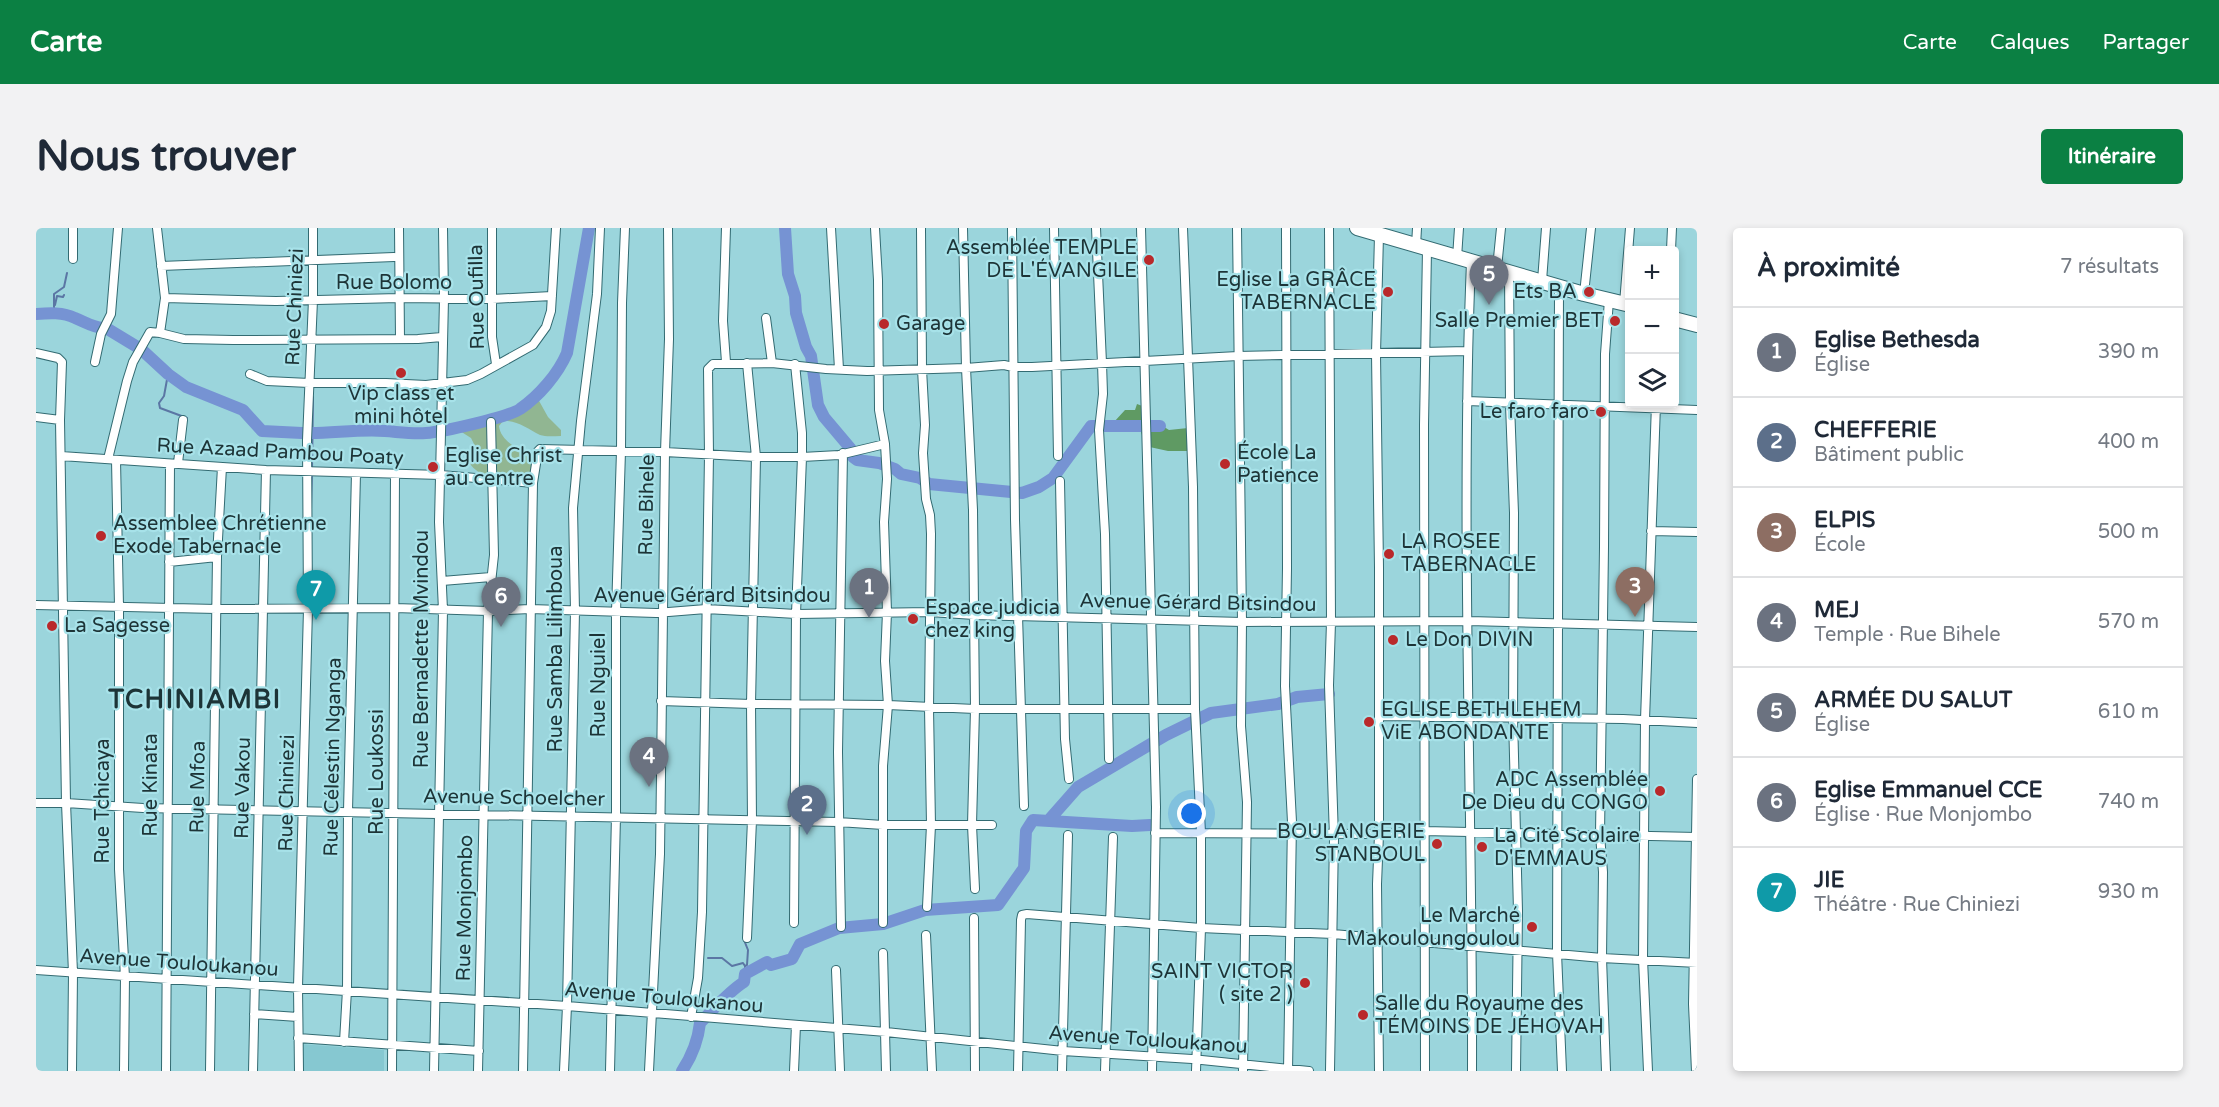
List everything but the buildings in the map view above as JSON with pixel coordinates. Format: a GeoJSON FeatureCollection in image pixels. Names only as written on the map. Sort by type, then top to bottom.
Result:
{"type":"FeatureCollection","features":[{"type":"Feature","properties":{"kind":"highway"},"geometry":{"type":"LineString","coordinates":[[1358,228],[1625,304]]}},
{"type":"Feature","properties":{"kind":"highway"},"geometry":{"type":"LineString","coordinates":[[1679,321],[1697,326]]}},
{"type":"Feature","properties":{"kind":"street"},"geometry":{"type":"LineString","coordinates":[[73,228],[73,259]]}},
{"type":"Feature","properties":{"kind":"street"},"geometry":{"type":"LineString","coordinates":[[95,362],[101,334],[111,314],[118,228]]}},
{"type":"Feature","properties":{"kind":"street"},"geometry":{"type":"LineString","coordinates":[[157,228],[165,299],[160,333],[183,339],[312,340],[442,337]]}},
{"type":"Feature","properties":{"kind":"street","name":"Rue Chiniezi"},"geometry":{"type":"LineString","coordinates":[[299,1071],[298,987],[308,609],[307,472],[313,228]]}},
{"type":"Feature","properties":{"kind":"street"},"geometry":{"type":"LineString","coordinates":[[399,228],[400,339]]}},
{"type":"Feature","properties":{"kind":"street","name":"Rue Bernadette Mvindou"},"geometry":{"type":"LineString","coordinates":[[434,1071],[443,610],[439,522],[444,299],[443,228]]}},
{"type":"Feature","properties":{"kind":"street","name":"Rue Oufilla"},"geometry":{"type":"LineString","coordinates":[[492,228],[492,337],[496,364]]}},
{"type":"Feature","properties":{"kind":"street"},"geometry":{"type":"LineString","coordinates":[[250,374],[267,381],[309,383],[426,385],[467,380],[533,345],[548,321],[556,253],[556,228]]}},
{"type":"Feature","properties":{"kind":"street","name":"Rue Samba Lilimboua"},"geometry":{"type":"LineString","coordinates":[[564,1071],[575,611],[573,508],[597,294],[600,228]]}},
{"type":"Feature","properties":{"kind":"street","name":"Rue Nguiel"},"geometry":{"type":"LineString","coordinates":[[610,1071],[616,816],[616,612],[625,228]]}},
{"type":"Feature","properties":{"kind":"street","name":"Rue Bihele"},"geometry":{"type":"LineString","coordinates":[[649,1071],[660,818],[665,452],[669,339],[668,228]]}},
{"type":"Feature","properties":{"kind":"street"},"geometry":{"type":"LineString","coordinates":[[726,228],[723,321],[726,362]]}},
{"type":"Feature","properties":{"kind":"street"},"geometry":{"type":"LineString","coordinates":[[831,228],[839,369]]}},
{"type":"Feature","properties":{"kind":"street"},"geometry":{"type":"LineString","coordinates":[[875,228],[880,420],[885,444],[887,479],[884,522],[887,612],[885,661],[888,705],[883,766],[883,923]]}},
{"type":"Feature","properties":{"kind":"street"},"geometry":{"type":"LineString","coordinates":[[921,228],[922,369],[925,425],[923,453],[926,500],[932,534],[929,708],[931,825],[927,907]]}},
{"type":"Feature","properties":{"kind":"street"},"geometry":{"type":"LineString","coordinates":[[963,228],[975,615],[972,825],[975,889]]}},
{"type":"Feature","properties":{"kind":"street"},"geometry":{"type":"LineString","coordinates":[[1012,228],[1019,709],[1024,806]]}},
{"type":"Feature","properties":{"kind":"street"},"geometry":{"type":"LineString","coordinates":[[1054,228],[1058,456]]}},
{"type":"Feature","properties":{"kind":"street"},"geometry":{"type":"LineString","coordinates":[[1095,228],[1103,394],[1099,430],[1105,534],[1108,759]]}},
{"type":"Feature","properties":{"kind":"street"},"geometry":{"type":"LineString","coordinates":[[1141,228],[1155,833],[1152,1071]]}},
{"type":"Feature","properties":{"kind":"street"},"geometry":{"type":"LineString","coordinates":[[1183,228],[1194,487],[1195,710],[1201,834],[1201,928],[1196,1071]]}},
{"type":"Feature","properties":{"kind":"street"},"geometry":{"type":"LineString","coordinates":[[1237,228],[1242,622],[1241,726],[1246,767],[1248,833],[1243,1067]]}},
{"type":"Feature","properties":{"kind":"street"},"geometry":{"type":"LineString","coordinates":[[1286,228],[1285,686],[1291,833],[1288,1070]]}},
{"type":"Feature","properties":{"kind":"street"},"geometry":{"type":"LineString","coordinates":[[1329,228],[1331,622],[1329,685],[1334,834],[1330,1071]]}},
{"type":"Feature","properties":{"kind":"street"},"geometry":{"type":"LineString","coordinates":[[1417,228],[1422,247],[1426,352],[1425,1071]]}},
{"type":"Feature","properties":{"kind":"street"},"geometry":{"type":"LineString","coordinates":[[1457,258],[1459,228]]}},
{"type":"Feature","properties":{"kind":"street"},"geometry":{"type":"LineString","coordinates":[[1501,228],[1514,513],[1516,1071]]}},
{"type":"Feature","properties":{"kind":"street"},"geometry":{"type":"LineString","coordinates":[[1542,281],[1546,228]]}},
{"type":"Feature","properties":{"kind":"street"},"geometry":{"type":"LineString","coordinates":[[1584,294],[1591,228]]}},
{"type":"Feature","properties":{"kind":"street"},"geometry":{"type":"LineString","coordinates":[[1627,300],[1630,228]]}},
{"type":"Feature","properties":{"kind":"street"},"geometry":{"type":"LineString","coordinates":[[1671,246],[1672,228]]}},
{"type":"Feature","properties":{"kind":"street"},"geometry":{"type":"LineString","coordinates":[[1379,235],[1376,354],[1379,1071]]}},
{"type":"Feature","properties":{"kind":"street"},"geometry":{"type":"LineString","coordinates":[[161,266],[394,256]]}},
{"type":"Feature","properties":{"kind":"street"},"geometry":{"type":"LineString","coordinates":[[1471,262],[1467,401],[1473,946],[1472,1071]]}},
{"type":"Feature","properties":{"kind":"street"},"geometry":{"type":"LineString","coordinates":[[1559,287],[1557,953],[1562,1071]]}},
{"type":"Feature","properties":{"kind":"street","name":"Rue Bolomo"},"geometry":{"type":"LineString","coordinates":[[165,299],[276,301],[399,298],[492,299],[552,296]]}},
{"type":"Feature","properties":{"kind":"street"},"geometry":{"type":"LineString","coordinates":[[1606,1071],[1602,958],[1600,719],[1605,354],[1609,300]]}},
{"type":"Feature","properties":{"kind":"street"},"geometry":{"type":"LineString","coordinates":[[766,318],[772,363]]}},
{"type":"Feature","properties":{"kind":"street","name":"Rue Tchicaya"},"geometry":{"type":"LineString","coordinates":[[124,1071],[125,977],[119,869],[119,606],[112,460],[120,405],[133,362],[150,332],[160,333]]}},
{"type":"Feature","properties":{"kind":"street"},"geometry":{"type":"LineString","coordinates":[[691,1017],[699,967],[702,912],[709,454],[708,369],[716,362],[795,364],[839,369],[879,370],[1004,365],[1013,367],[1056,366],[1238,356],[1468,351]]}},
{"type":"Feature","properties":{"kind":"street"},"geometry":{"type":"LineString","coordinates":[[36,353],[61,359],[66,802],[73,973],[72,1071]]}},
{"type":"Feature","properties":{"kind":"street"},"geometry":{"type":"LineString","coordinates":[[747,363],[756,457],[752,820],[747,938]]}},
{"type":"Feature","properties":{"kind":"street"},"geometry":{"type":"LineString","coordinates":[[794,923],[796,614],[802,457],[802,433],[795,364]]}},
{"type":"Feature","properties":{"kind":"street"},"geometry":{"type":"LineString","coordinates":[[1467,401],[1510,404],[1625,405]]}},
{"type":"Feature","properties":{"kind":"street"},"geometry":{"type":"LineString","coordinates":[[1648,1071],[1643,959],[1645,720],[1650,626],[1655,408]]}},
{"type":"Feature","properties":{"kind":"street"},"geometry":{"type":"LineString","coordinates":[[1679,408],[1697,410]]}},
{"type":"Feature","properties":{"kind":"street"},"geometry":{"type":"LineString","coordinates":[[36,417],[60,420]]}},
{"type":"Feature","properties":{"kind":"street","name":"Rue Kinata"},"geometry":{"type":"LineString","coordinates":[[166,1071],[169,562],[174,464],[183,420]]}},
{"type":"Feature","properties":{"kind":"street","name":"Rue Monjombo"},"geometry":{"type":"LineString","coordinates":[[478,1071],[488,611],[494,555],[491,422]]}},
{"type":"Feature","properties":{"kind":"street"},"geometry":{"type":"LineString","coordinates":[[523,1071],[533,483],[540,449],[802,457],[843,453],[885,444]]}},
{"type":"Feature","properties":{"kind":"street"},"geometry":{"type":"LineString","coordinates":[[841,927],[838,705],[843,453]]}},
{"type":"Feature","properties":{"kind":"street","name":"Rue Azaad Pambou Poaty"},"geometry":{"type":"LineString","coordinates":[[61,456],[266,470],[441,475],[533,483]]}},
{"type":"Feature","properties":{"kind":"street","name":"Rue Mfoa"},"geometry":{"type":"LineString","coordinates":[[210,1071],[218,557],[222,467]]}},
{"type":"Feature","properties":{"kind":"street","name":"Rue Vakou"},"geometry":{"type":"LineString","coordinates":[[253,1071],[266,470]]}},
{"type":"Feature","properties":{"kind":"street","name":"Rue Célestin Nganga"},"geometry":{"type":"LineString","coordinates":[[344,1042],[347,990],[348,811],[356,473]]}},
{"type":"Feature","properties":{"kind":"street","name":"Rue Loukossi"},"geometry":{"type":"LineString","coordinates":[[392,1071],[395,474]]}},
{"type":"Feature","properties":{"kind":"street"},"geometry":{"type":"LineString","coordinates":[[1060,480],[1065,710],[1069,779]]}},
{"type":"Feature","properties":{"kind":"street"},"geometry":{"type":"LineString","coordinates":[[1651,531],[1697,532]]}},
{"type":"Feature","properties":{"kind":"street"},"geometry":{"type":"LineString","coordinates":[[169,562],[218,557]]}},
{"type":"Feature","properties":{"kind":"street"},"geometry":{"type":"LineString","coordinates":[[442,581],[491,577]]}},
{"type":"Feature","properties":{"kind":"street","name":"Avenue Gérard Bitsindou"},"geometry":{"type":"LineString","coordinates":[[36,605],[217,609],[395,608],[488,611],[530,609],[616,612],[706,609],[796,614],[930,612],[1242,622],[1469,621],[1697,627]]}},
{"type":"Feature","properties":{"kind":"street"},"geometry":{"type":"LineString","coordinates":[[661,701],[975,709],[1195,710]]}},
{"type":"Feature","properties":{"kind":"street"},"geometry":{"type":"LineString","coordinates":[[1379,716],[1513,717],[1697,723]]}},
{"type":"Feature","properties":{"kind":"street"},"geometry":{"type":"LineString","coordinates":[[1696,1071],[1693,1004],[1696,963],[1697,779]]}},
{"type":"Feature","properties":{"kind":"street","name":"Avenue Schoelcher"},"geometry":{"type":"LineString","coordinates":[[36,803],[66,802],[168,808],[616,816],[883,825],[992,825]]}},
{"type":"Feature","properties":{"kind":"street"},"geometry":{"type":"LineString","coordinates":[[1155,833],[1379,834],[1424,831],[1697,837]]}},
{"type":"Feature","properties":{"kind":"street"},"geometry":{"type":"LineString","coordinates":[[1062,1071],[1068,835]]}},
{"type":"Feature","properties":{"kind":"street"},"geometry":{"type":"LineString","coordinates":[[1105,1071],[1113,837]]}},
{"type":"Feature","properties":{"kind":"street"},"geometry":{"type":"LineString","coordinates":[[1018,1071],[1022,915],[1201,928],[1333,934],[1602,958],[1696,963]]}},
{"type":"Feature","properties":{"kind":"street"},"geometry":{"type":"LineString","coordinates":[[974,918],[975,1071]]}},
{"type":"Feature","properties":{"kind":"street"},"geometry":{"type":"LineString","coordinates":[[926,936],[932,1071]]}},
{"type":"Feature","properties":{"kind":"street"},"geometry":{"type":"LineString","coordinates":[[883,953],[886,1071]]}},
{"type":"Feature","properties":{"kind":"street","name":"Avenue Touloukanou"},"geometry":{"type":"LineString","coordinates":[[36,970],[567,1006],[886,1032],[1063,1052],[1196,1059],[1243,1067],[1308,1071]]}},
{"type":"Feature","properties":{"kind":"street"},"geometry":{"type":"LineString","coordinates":[[836,970],[840,1071]]}},
{"type":"Feature","properties":{"kind":"street"},"geometry":{"type":"LineString","coordinates":[[254,1014],[298,1017]]}},
{"type":"Feature","properties":{"kind":"street"},"geometry":{"type":"LineString","coordinates":[[794,1071],[796,1025]]}},
{"type":"Feature","properties":{"kind":"street"},"geometry":{"type":"LineString","coordinates":[[298,1038],[479,1051]]}},
{"type":"Feature","properties":{"kind":"shaded area"},"geometry":{"type":"Polygon","coordinates":[[[299,1044],[384,1050],[384,1071],[299,1071],[299,1044]]]}},
{"type":"Feature","properties":{"kind":"green space"},"geometry":{"type":"Polygon","coordinates":[[[532,399],[538,399],[548,417],[561,430],[561,436],[542,436],[518,423],[503,421],[499,426],[502,435],[529,459],[531,465],[529,474],[520,485],[493,479],[474,469],[470,464],[476,448],[471,438],[460,431],[466,426],[518,410],[532,399]]]}},
{"type":"Feature","properties":{"kind":"green space"},"geometry":{"type":"Polygon","coordinates":[[[1137,404],[1145,407],[1144,421],[1151,424],[1153,429],[1161,425],[1169,430],[1188,428],[1190,451],[1168,451],[1145,446],[1139,424],[1114,429],[1114,422],[1125,410],[1135,410],[1137,404]]]}},
{"type":"Feature","properties":{"kind":"waterway"},"geometry":{"type":"LineString","coordinates":[[311,433],[367,430],[426,433],[475,424],[520,409],[547,384],[559,369],[567,353],[589,228]]}},
{"type":"Feature","properties":{"kind":"waterway"},"geometry":{"type":"LineString","coordinates":[[785,228],[788,274],[795,296],[796,313],[811,356],[818,405],[824,417],[851,449],[853,457],[857,460],[879,463],[901,474],[920,478],[929,484],[1022,493],[1039,487],[1053,478],[1091,426],[1160,426]]}},
{"type":"Feature","properties":{"kind":"waterway"},"geometry":{"type":"LineString","coordinates":[[54,309],[54,294],[64,287],[67,273]]}},
{"type":"Feature","properties":{"kind":"waterway"},"geometry":{"type":"LineString","coordinates":[[55,305],[57,296],[63,297],[64,295]]}},
{"type":"Feature","properties":{"kind":"waterway"},"geometry":{"type":"LineString","coordinates":[[36,314],[66,315],[103,328]]}},
{"type":"Feature","properties":{"kind":"waterway"},"geometry":{"type":"LineString","coordinates":[[106,328],[139,348]]}},
{"type":"Feature","properties":{"kind":"waterway"},"geometry":{"type":"LineString","coordinates":[[142,350],[186,387],[243,410],[262,431],[302,433]]}},
{"type":"Feature","properties":{"kind":"waterway"},"geometry":{"type":"LineString","coordinates":[[168,374],[164,396],[159,403],[160,408],[187,418]]}},
{"type":"Feature","properties":{"kind":"waterway"},"geometry":{"type":"LineString","coordinates":[[312,469],[313,397]]}},
{"type":"Feature","properties":{"kind":"waterway"},"geometry":{"type":"LineString","coordinates":[[311,509],[312,474]]}},
{"type":"Feature","properties":{"kind":"waterway"},"geometry":{"type":"LineString","coordinates":[[1048,821],[1078,787],[1166,735],[1211,713],[1278,704],[1297,697],[1329,694]]}},
{"type":"Feature","properties":{"kind":"waterway"},"geometry":{"type":"LineString","coordinates":[[682,1071],[694,1048],[700,1023],[744,982],[745,974],[767,962],[771,965],[792,959],[800,944],[839,928],[883,924],[925,910],[998,905],[1024,868],[1026,831],[1033,820],[1150,825]]}},
{"type":"Feature","properties":{"kind":"waterway"},"geometry":{"type":"LineString","coordinates":[[744,940],[748,950],[745,974]]}},
{"type":"Feature","properties":{"kind":"waterway"},"geometry":{"type":"LineString","coordinates":[[708,958],[722,958],[732,966],[743,963],[745,966]]}},
{"type":"Feature","properties":{"kind":"place","name":"Assemblée TEMPLE DE L'ÉVANGILE"},"geometry":{"type":"Point","coordinates":[1149,260]}},
{"type":"Feature","properties":{"kind":"place","name":"Eglise La GRÂCE TABERNACLE"},"geometry":{"type":"Point","coordinates":[1388,292]}},
{"type":"Feature","properties":{"kind":"place","name":"Ets BA"},"geometry":{"type":"Point","coordinates":[1589,292]}},
{"type":"Feature","properties":{"kind":"place","name":"ARMÉE DU SALUT"},"geometry":{"type":"Point","coordinates":[1489,305]}},
{"type":"Feature","properties":{"kind":"place","name":"Salle Premier BET"},"geometry":{"type":"Point","coordinates":[1615,321]}},
{"type":"Feature","properties":{"kind":"place","name":"Garage"},"geometry":{"type":"Point","coordinates":[884,324]}},
{"type":"Feature","properties":{"kind":"place","name":"Vip class et mini hôtel"},"geometry":{"type":"Point","coordinates":[401,373]}},
{"type":"Feature","properties":{"kind":"place","name":"Le faro faro"},"geometry":{"type":"Point","coordinates":[1601,412]}},
{"type":"Feature","properties":{"kind":"place","name":"École La Patience"},"geometry":{"type":"Point","coordinates":[1225,464]}},
{"type":"Feature","properties":{"kind":"place","name":"Eglise Christ au centre"},"geometry":{"type":"Point","coordinates":[433,467]}},
{"type":"Feature","properties":{"kind":"place","name":"Assemblee Chrétienne Exode Tabernacle"},"geometry":{"type":"Point","coordinates":[101,536]}},
{"type":"Feature","properties":{"kind":"place","name":"LA ROSEE TABERNACLE"},"geometry":{"type":"Point","coordinates":[1389,554]}},
{"type":"Feature","properties":{"kind":"place","name":"ELPIS"},"geometry":{"type":"Point","coordinates":[1635,617]}},
{"type":"Feature","properties":{"kind":"place","name":"Eglise Bethesda"},"geometry":{"type":"Point","coordinates":[869,618]}},
{"type":"Feature","properties":{"kind":"place","name":"Espace judicia chez king"},"geometry":{"type":"Point","coordinates":[913,619]}},
{"type":"Feature","properties":{"kind":"place","name":"JIE"},"geometry":{"type":"Point","coordinates":[316,620]}},
{"type":"Feature","properties":{"kind":"place","name":"La Sagesse"},"geometry":{"type":"Point","coordinates":[52,626]}},
{"type":"Feature","properties":{"kind":"place","name":"Eglise Emmanuel CCE"},"geometry":{"type":"Point","coordinates":[501,627]}},
{"type":"Feature","properties":{"kind":"place","name":"Le Don DIVIN"},"geometry":{"type":"Point","coordinates":[1393,640]}},
{"type":"Feature","properties":{"kind":"place","name":"EGLISE BETHLEHEM ViE ABONDANTE"},"geometry":{"type":"Point","coordinates":[1369,722]}},
{"type":"Feature","properties":{"kind":"place","name":"MEJ"},"geometry":{"type":"Point","coordinates":[649,787]}},
{"type":"Feature","properties":{"kind":"place","name":"ADC Assemblée De Dieu du CONGO"},"geometry":{"type":"Point","coordinates":[1660,791]}},
{"type":"Feature","properties":{"kind":"place","name":"CHEFFERIE"},"geometry":{"type":"Point","coordinates":[807,835]}},
{"type":"Feature","properties":{"kind":"place","name":"BOULANGERIE STANBOUL"},"geometry":{"type":"Point","coordinates":[1437,844]}},
{"type":"Feature","properties":{"kind":"place","name":"La Cité Scolaire D'EMMAUS"},"geometry":{"type":"Point","coordinates":[1482,847]}},
{"type":"Feature","properties":{"kind":"place","name":"Le Marché Makouloungoulou"},"geometry":{"type":"Point","coordinates":[1532,927]}},
{"type":"Feature","properties":{"kind":"place","name":"SAINT VICTOR ( site 2 )"},"geometry":{"type":"Point","coordinates":[1305,983]}},
{"type":"Feature","properties":{"kind":"place","name":"Salle du Royaume des TÉMOINS DE JÉHOVAH"},"geometry":{"type":"Point","coordinates":[1363,1015]}},
{"type":"Feature","properties":{"kind":"district","name":"TCHINIAMBI"},"geometry":{"type":"Point","coordinates":[195,699]}}]}
